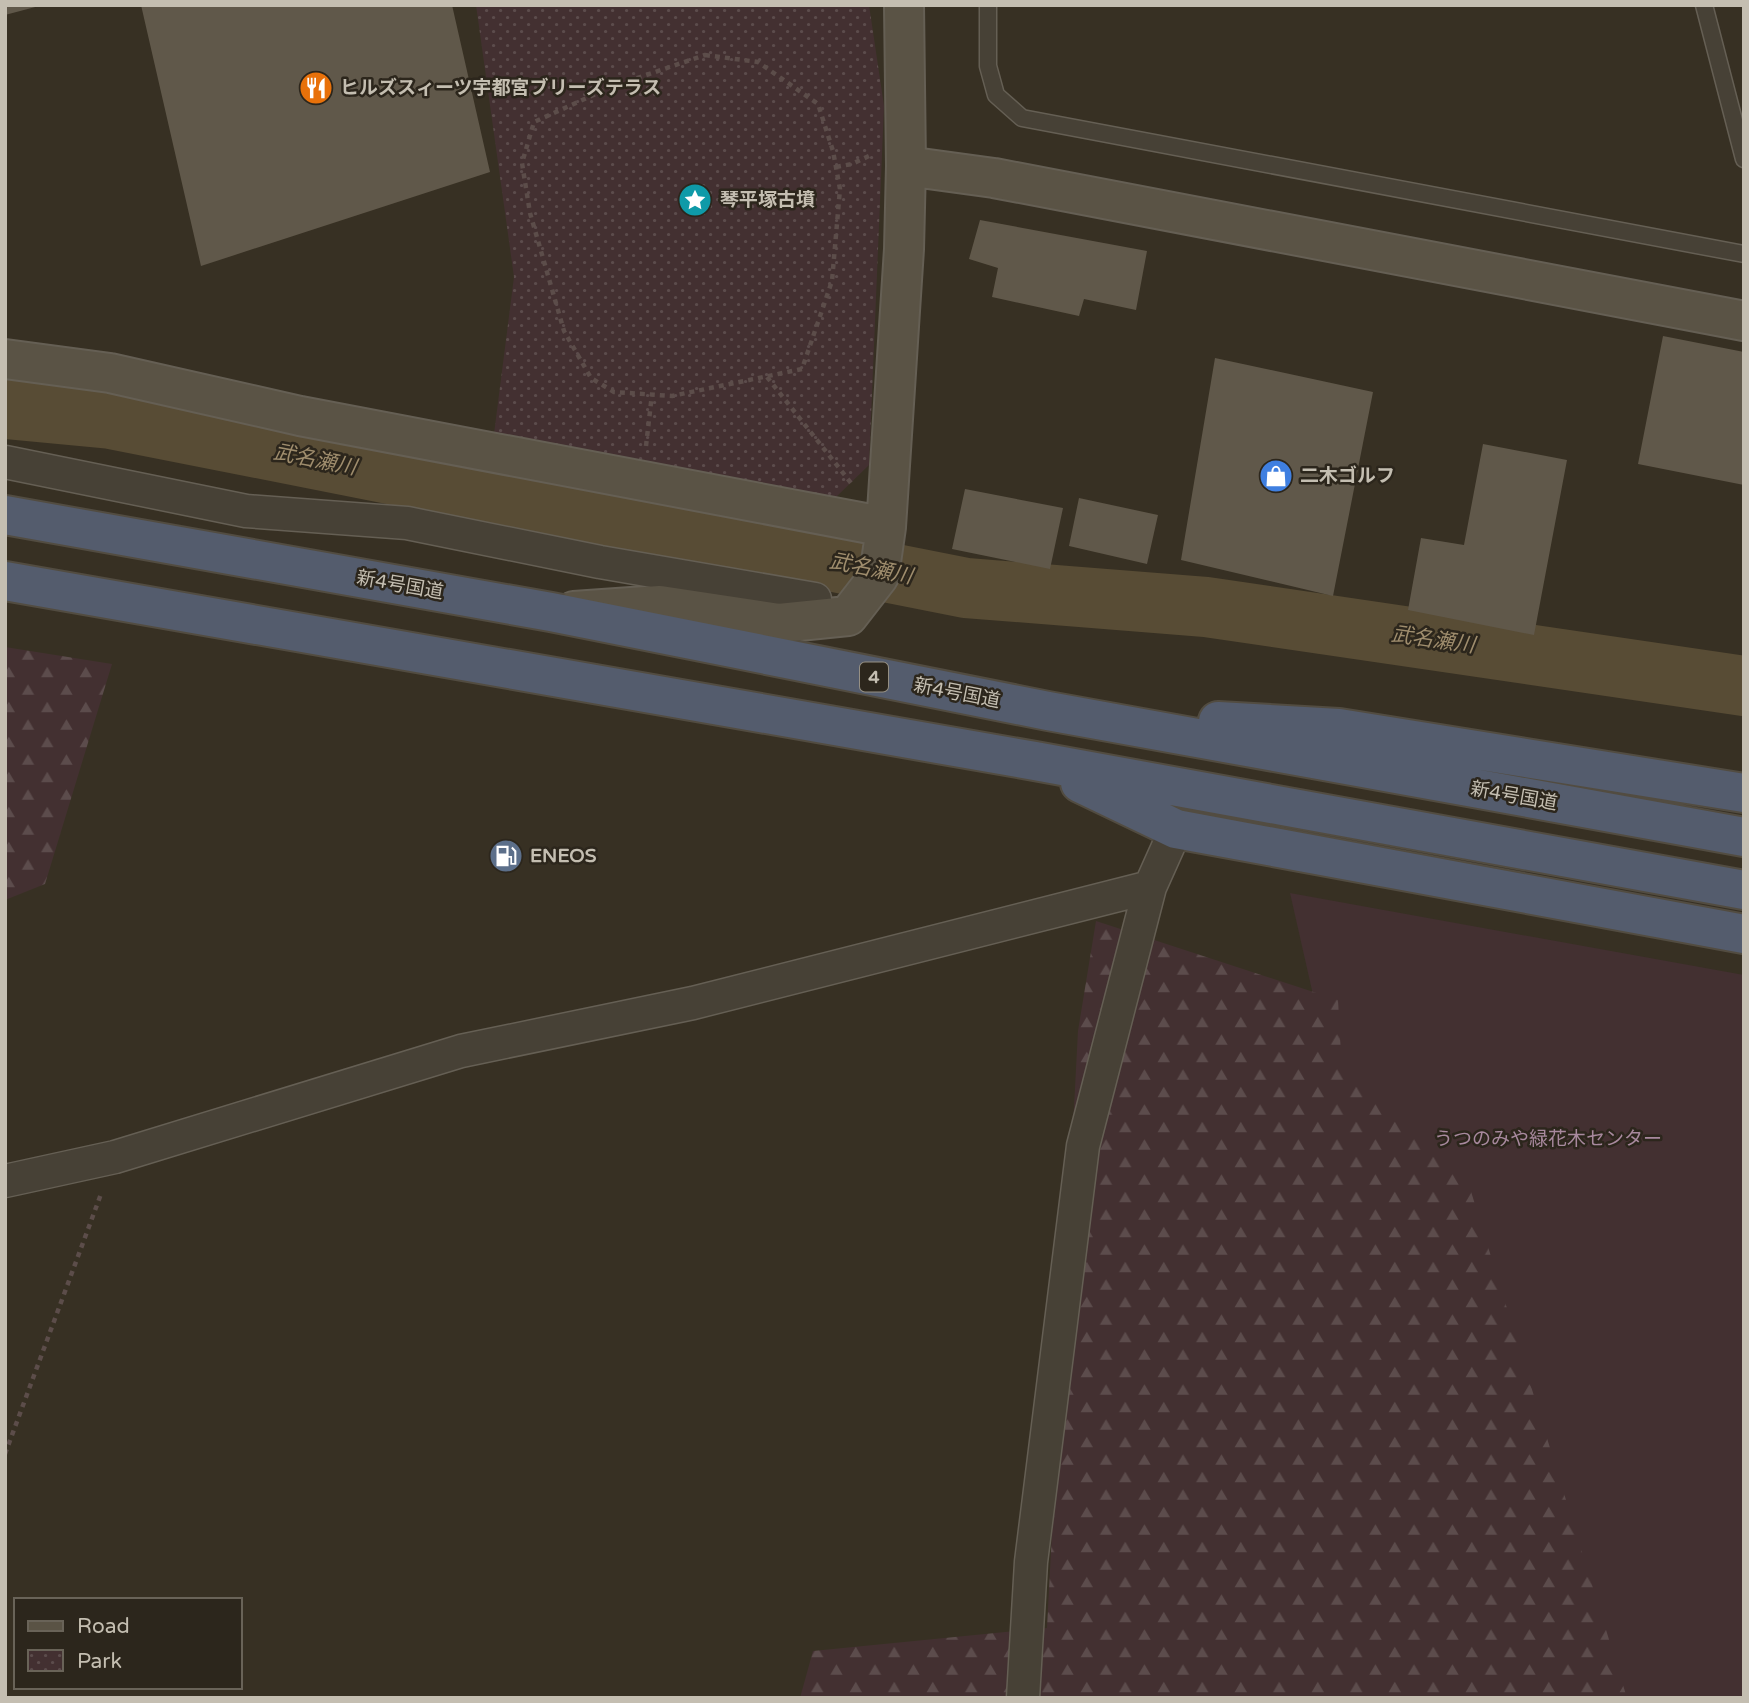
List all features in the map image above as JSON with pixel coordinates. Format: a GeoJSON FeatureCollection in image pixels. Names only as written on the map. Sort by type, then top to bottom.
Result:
{"type":"FeatureCollection","features":[{"type":"Feature","properties":{"kind":"highway","name":"新4号国道"},"geometry":{"type":"LineString","coordinates":[[5,515],[551,612],[1048,711],[1744,837]]}},
{"type":"Feature","properties":{"kind":"highway"},"geometry":{"type":"LineString","coordinates":[[5,581],[1035,761],[1744,890]]}},
{"type":"Feature","properties":{"kind":"highway"},"geometry":{"type":"LineString","coordinates":[[1048,711],[1339,728],[1744,793]]}},
{"type":"Feature","properties":{"kind":"highway"},"geometry":{"type":"LineString","coordinates":[[1035,761],[1176,829],[1744,934]]}},
{"type":"Feature","properties":{"kind":"street"},"geometry":{"type":"LineString","coordinates":[[551,612],[660,605],[779,623],[848,616],[879,576],[886,527],[904,249],[904,5]]}},
{"type":"Feature","properties":{"kind":"street"},"geometry":{"type":"LineString","coordinates":[[906,166],[1008,181],[1744,321]]}},
{"type":"Feature","properties":{"kind":"street"},"geometry":{"type":"LineString","coordinates":[[5,359],[110,373],[300,416],[886,527]]}},
{"type":"Feature","properties":{"kind":"street"},"geometry":{"type":"LineString","coordinates":[[5,462],[246,511],[407,523],[600,562],[816,599]]}},
{"type":"Feature","properties":{"kind":"street"},"geometry":{"type":"LineString","coordinates":[[1023,1698],[1031,1562],[1083,1146],[1150,887],[1176,829]]}},
{"type":"Feature","properties":{"kind":"street"},"geometry":{"type":"LineString","coordinates":[[5,1181],[115,1157],[461,1051],[693,1003],[1150,887]]}},
{"type":"Feature","properties":{"kind":"lane"},"geometry":{"type":"LineString","coordinates":[[988,5],[988,66],[996,95],[1022,118],[1744,254]]}},
{"type":"Feature","properties":{"kind":"lane"},"geometry":{"type":"LineString","coordinates":[[1704,5],[1744,159]]}},
{"type":"Feature","properties":{"kind":"path"},"geometry":{"type":"LineString","coordinates":[[705,55],[758,62],[818,104],[833,151],[840,189],[832,281],[802,369],[671,396],[652,394],[614,392],[591,378],[564,331],[530,213],[522,163],[534,122],[611,87],[705,55]]}},
{"type":"Feature","properties":{"kind":"path"},"geometry":{"type":"LineString","coordinates":[[767,377],[852,484]]}},
{"type":"Feature","properties":{"kind":"path"},"geometry":{"type":"LineString","coordinates":[[640,481],[652,394]]}},
{"type":"Feature","properties":{"kind":"path"},"geometry":{"type":"LineString","coordinates":[[5,1454],[115,1157]]}},
{"type":"Feature","properties":{"kind":"green space"},"geometry":{"type":"Polygon","coordinates":[[[476,5],[869,5],[884,106],[869,465],[834,499],[494,434],[514,277],[476,5]]]}},
{"type":"Feature","properties":{"kind":"green space"},"geometry":{"type":"Polygon","coordinates":[[[5,647],[112,664],[45,884],[5,900],[5,647]]]}},
{"type":"Feature","properties":{"kind":"green space","name":"うつのみや緑花木センター"},"geometry":{"type":"Polygon","coordinates":[[[1290,893],[1744,975],[1744,1698],[1472,1698],[1290,893]]]}},
{"type":"Feature","properties":{"kind":"green space"},"geometry":{"type":"Polygon","coordinates":[[[1096,921],[1338,1000],[1341,1054],[1469,1185],[1627,1698],[800,1698],[813,1651],[1047,1628],[1078,1031],[1096,921]]]}},
{"type":"Feature","properties":{"kind":"building"},"geometry":{"type":"Polygon","coordinates":[[[5,5],[39,5],[39,6],[5,15],[5,5]]]}},
{"type":"Feature","properties":{"kind":"building","name":"ヒルズスィーツ宇都宮ブリーズテラス"},"geometry":{"type":"Polygon","coordinates":[[[141,5],[452,5],[490,172],[201,266],[141,5]]]}},
{"type":"Feature","properties":{"kind":"building"},"geometry":{"type":"Polygon","coordinates":[[[980,220],[1147,251],[1136,310],[1084,299],[1079,316],[992,297],[998,268],[969,259],[980,220]]]}},
{"type":"Feature","properties":{"kind":"building"},"geometry":{"type":"Polygon","coordinates":[[[1663,336],[1744,352],[1744,485],[1638,464],[1663,336]]]}},
{"type":"Feature","properties":{"kind":"building","name":"二木ゴルフ"},"geometry":{"type":"Polygon","coordinates":[[[1215,358],[1373,392],[1333,596],[1181,560],[1215,358]]]}},
{"type":"Feature","properties":{"kind":"building"},"geometry":{"type":"Polygon","coordinates":[[[1483,444],[1567,460],[1534,635],[1408,610],[1421,538],[1464,545],[1483,444]]]}},
{"type":"Feature","properties":{"kind":"building"},"geometry":{"type":"Polygon","coordinates":[[[965,489],[1063,508],[1050,569],[952,549],[965,489]]]}},
{"type":"Feature","properties":{"kind":"building"},"geometry":{"type":"Polygon","coordinates":[[[1079,498],[1158,515],[1147,564],[1069,546],[1079,498]]]}},
{"type":"Feature","properties":{"kind":"waterway","name":"武名瀬川"},"geometry":{"type":"LineString","coordinates":[[5,409],[111,419],[966,588],[1206,607],[1744,686]]}},
{"type":"Feature","properties":{"kind":"place","name":"ヒルズスィーツ宇都宮ブリーズテラス"},"geometry":{"type":"Point","coordinates":[316,88]}},
{"type":"Feature","properties":{"kind":"place","name":"琴平塚古墳"},"geometry":{"type":"Point","coordinates":[695,200]}},
{"type":"Feature","properties":{"kind":"place","name":"二木ゴルフ"},"geometry":{"type":"Point","coordinates":[1276,476]}},
{"type":"Feature","properties":{"kind":"place","name":"ENEOS"},"geometry":{"type":"Point","coordinates":[506,856]}}]}
